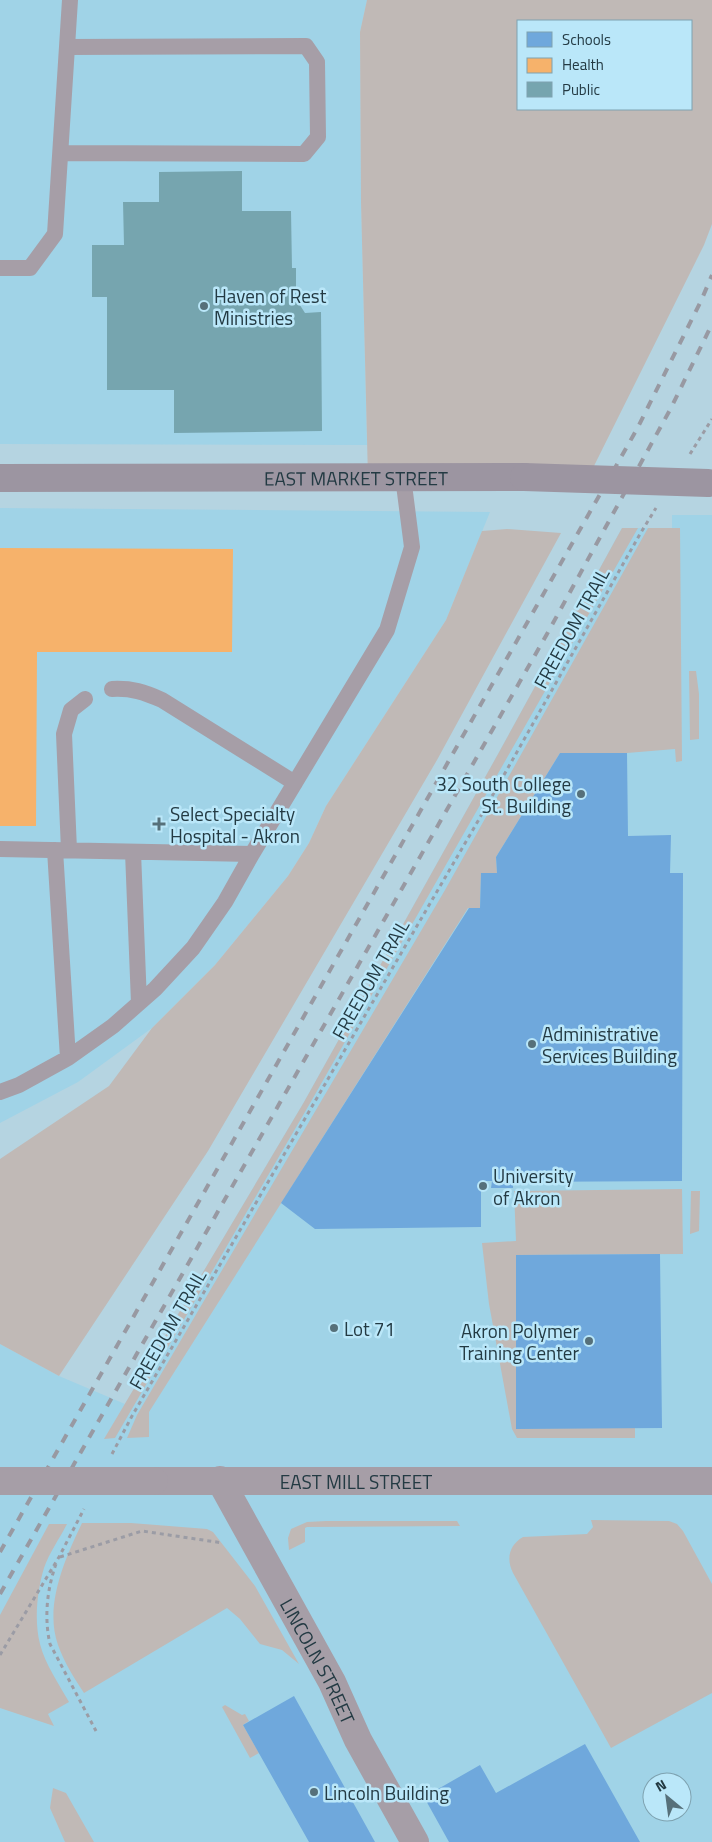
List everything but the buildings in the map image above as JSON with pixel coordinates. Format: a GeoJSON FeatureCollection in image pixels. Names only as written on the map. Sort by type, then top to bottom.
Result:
{"type":"FeatureCollection","features":[{"type":"Feature","properties":{"kind":"main road","name":"EAST MARKET STREET"},"geometry":{"type":"LineString","coordinates":[[0,478],[524,477],[710,482]]}},
{"type":"Feature","properties":{"kind":"street","name":"EAST MILL STREET"},"geometry":{"type":"LineString","coordinates":[[0,1480],[712,1482]]}},
{"type":"Feature","properties":{"kind":"street","name":"LINCOLN STREET"},"geometry":{"type":"LineString","coordinates":[[220,1480],[332,1682],[358,1740],[415,1842]]}},
{"type":"Feature","properties":{"kind":"lane"},"geometry":{"type":"LineString","coordinates":[[0,268],[30,268],[55,234],[70,0]]}},
{"type":"Feature","properties":{"kind":"lane"},"geometry":{"type":"LineString","coordinates":[[61,153],[304,154],[318,138],[317,62],[306,46],[67,47]]}},
{"type":"Feature","properties":{"kind":"lane"},"geometry":{"type":"LineString","coordinates":[[0,1092],[68,1058],[114,1026],[155,989],[192,948],[225,902],[252,854],[388,630],[412,547],[403,477]]}},
{"type":"Feature","properties":{"kind":"lane"},"geometry":{"type":"LineString","coordinates":[[112,689],[142,691],[162,700],[295,783]]}},
{"type":"Feature","properties":{"kind":"lane"},"geometry":{"type":"LineString","coordinates":[[68,1058],[62,850],[64,734],[71,710],[85,699]]}},
{"type":"Feature","properties":{"kind":"lane"},"geometry":{"type":"LineString","coordinates":[[0,849],[252,854]]}},
{"type":"Feature","properties":{"kind":"lane"},"geometry":{"type":"LineString","coordinates":[[133,852],[139,1003]]}},
{"type":"Feature","properties":{"kind":"path"},"geometry":{"type":"LineString","coordinates":[[686,460],[712,419]]}},
{"type":"Feature","properties":{"kind":"path","name":"FREEDOM TRAIL"},"geometry":{"type":"LineString","coordinates":[[109,1460],[132,1416],[478,821],[660,501]]}},
{"type":"Feature","properties":{"kind":"path"},"geometry":{"type":"LineString","coordinates":[[0,1654],[59,1557],[87,1503]]}},
{"type":"Feature","properties":{"kind":"path"},"geometry":{"type":"LineString","coordinates":[[59,1557],[142,1531],[229,1544]]}},
{"type":"Feature","properties":{"kind":"path"},"geometry":{"type":"LineString","coordinates":[[59,1557],[52,1578],[47,1604],[47,1634],[56,1658],[96,1731]]}},
{"type":"Feature","properties":{"kind":"shaded area"},"geometry":{"type":"Polygon","coordinates":[[[0,0],[367,0],[360,32],[361,202],[367,445],[0,444],[0,0]]]}},
{"type":"Feature","properties":{"kind":"shaded area"},"geometry":{"type":"Polygon","coordinates":[[[367,0],[712,0],[712,224],[704,245],[588,478],[368,478],[361,202],[360,32],[367,0]]]}},
{"type":"Feature","properties":{"kind":"shaded area","name":"Select Specialty Hospital - Akron"},"geometry":{"type":"Polygon","coordinates":[[[0,508],[490,512],[446,620],[326,806],[309,843],[288,876],[215,965],[152,1028],[78,1082],[0,1123],[0,508]]]}},
{"type":"Feature","properties":{"kind":"shaded area","name":"University of Akron"},"geometry":{"type":"Polygon","coordinates":[[[672,515],[712,515],[712,1842],[0,1842],[0,1344],[59,1376],[125,1404],[304,1102],[622,528],[672,528],[672,515]]]}},
{"type":"Feature","properties":{"kind":"shaded area"},"geometry":{"type":"Polygon","coordinates":[[[622,528],[638,528],[309,1105],[115,1438],[104,1439],[304,1102],[622,528]]]}},
{"type":"Feature","properties":{"kind":"shaded area"},"geometry":{"type":"Polygon","coordinates":[[[648,528],[680,528],[682,761],[676,762],[675,749],[627,753],[560,753],[496,857],[497,873],[481,873],[480,908],[468,908],[149,1412],[149,1437],[127,1438],[137,1415],[445,890],[648,528]]]}},
{"type":"Feature","properties":{"kind":"shaded area"},"geometry":{"type":"Polygon","coordinates":[[[507,529],[561,533],[437,760],[208,1151],[59,1376],[0,1344],[0,1159],[109,1086],[152,1028],[215,965],[288,876],[309,843],[326,806],[446,620],[482,531],[507,529]]]}},
{"type":"Feature","properties":{"kind":"shaded area"},"geometry":{"type":"Polygon","coordinates":[[[689,671],[696,671],[699,694],[699,739],[690,740],[689,671]]]}},
{"type":"Feature","properties":{"kind":"shaded area"},"geometry":{"type":"Polygon","coordinates":[[[682,1189],[683,1254],[516,1255],[635,1428],[635,1438],[517,1438],[512,1429],[489,1304],[482,1243],[516,1241],[514,1191],[682,1189]]]}},
{"type":"Feature","properties":{"kind":"shaded area"},"geometry":{"type":"Polygon","coordinates":[[[691,1191],[700,1191],[699,1231],[690,1234],[691,1191]]]}},
{"type":"Feature","properties":{"kind":"shaded area"},"geometry":{"type":"Polygon","coordinates":[[[591,1520],[669,1521],[677,1524],[683,1531],[712,1584],[712,1693],[611,1748],[513,1573],[509,1558],[512,1548],[523,1537],[587,1534],[593,1527],[591,1520]]]}},
{"type":"Feature","properties":{"kind":"shaded area"},"geometry":{"type":"Polygon","coordinates":[[[457,1521],[460,1526],[307,1527],[305,1528],[305,1542],[289,1550],[288,1538],[291,1529],[307,1522],[457,1521]]]}},
{"type":"Feature","properties":{"kind":"shaded area"},"geometry":{"type":"Polygon","coordinates":[[[82,1523],[131,1523],[207,1529],[213,1532],[255,1586],[299,1664],[282,1650],[260,1644],[240,1619],[227,1608],[84,1693],[60,1651],[54,1630],[53,1614],[58,1582],[82,1523]]]}},
{"type":"Feature","properties":{"kind":"shaded area"},"geometry":{"type":"Polygon","coordinates":[[[49,1524],[67,1524],[46,1562],[37,1606],[38,1635],[42,1651],[69,1702],[48,1714],[54,1726],[0,1708],[0,1615],[49,1524]]]}},
{"type":"Feature","properties":{"kind":"shaded area"},"geometry":{"type":"Polygon","coordinates":[[[225,1705],[242,1715],[245,1714],[249,1721],[243,1725],[259,1753],[250,1758],[222,1707],[225,1705]]]}},
{"type":"Feature","properties":{"kind":"shaded area"},"geometry":{"type":"Polygon","coordinates":[[[53,1788],[66,1793],[94,1842],[65,1842],[50,1808],[53,1788]]]}},
{"type":"Feature","properties":{"kind":"railway"},"geometry":{"type":"LineString","coordinates":[[0,1552],[637,429],[712,275]]}},
{"type":"Feature","properties":{"kind":"railway"},"geometry":{"type":"LineString","coordinates":[[0,1594],[547,634],[671,408],[712,324]]}},
{"type":"Feature","properties":{"kind":"place","name":"Haven of Rest Ministries"},"geometry":{"type":"Point","coordinates":[204,306]}},
{"type":"Feature","properties":{"kind":"place","name":"32 South College St. Building"},"geometry":{"type":"Point","coordinates":[581,794]}},
{"type":"Feature","properties":{"kind":"place","name":"Select Specialty Hospital - Akron"},"geometry":{"type":"Point","coordinates":[159,824]}},
{"type":"Feature","properties":{"kind":"place","name":"Administrative Services Building"},"geometry":{"type":"Point","coordinates":[532,1044]}},
{"type":"Feature","properties":{"kind":"place","name":"University of Akron"},"geometry":{"type":"Point","coordinates":[483,1186]}},
{"type":"Feature","properties":{"kind":"place","name":"Lot 71"},"geometry":{"type":"Point","coordinates":[334,1328]}},
{"type":"Feature","properties":{"kind":"place","name":"Akron Polymer Training Center"},"geometry":{"type":"Point","coordinates":[589,1341]}},
{"type":"Feature","properties":{"kind":"place","name":"Lincoln Building"},"geometry":{"type":"Point","coordinates":[314,1792]}}]}
